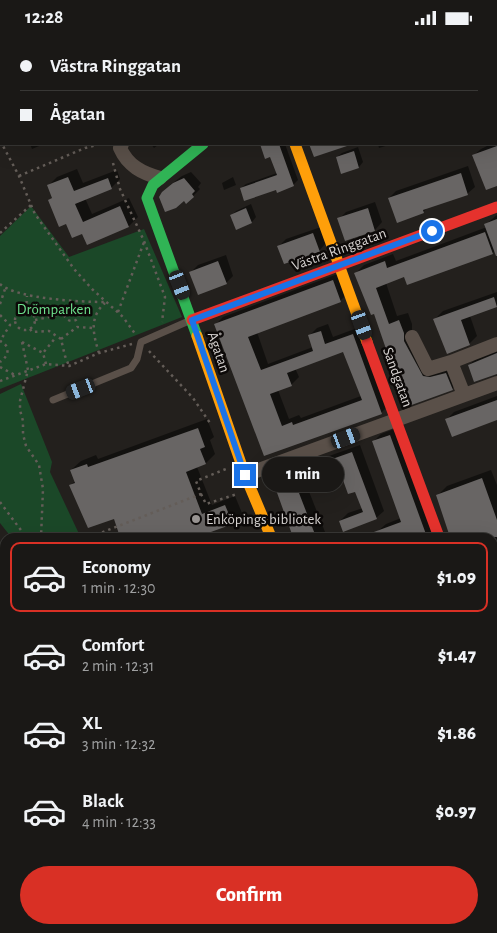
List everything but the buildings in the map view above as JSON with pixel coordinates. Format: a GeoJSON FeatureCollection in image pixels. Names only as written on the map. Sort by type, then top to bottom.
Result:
{"type":"FeatureCollection","features":[{"type":"Feature","properties":{"kind":"street"},"geometry":{"type":"LineString","coordinates":[[121,146],[124,158],[134,167],[145,174],[160,178],[202,145]]}},
{"type":"Feature","properties":{"kind":"street","name":"Sandgatan"},"geometry":{"type":"LineString","coordinates":[[295,145],[438,533]]}},
{"type":"Feature","properties":{"kind":"street","name":"Ågatan"},"geometry":{"type":"LineString","coordinates":[[160,178],[153,185],[147,198],[192,320],[245,475],[269,533]]}},
{"type":"Feature","properties":{"kind":"street","name":"Västra Ringgatan"},"geometry":{"type":"LineString","coordinates":[[192,320],[497,207]]}},
{"type":"Feature","properties":{"kind":"street"},"geometry":{"type":"LineString","coordinates":[[412,337],[428,369],[497,344]]}},
{"type":"Feature","properties":{"kind":"street"},"geometry":{"type":"LineString","coordinates":[[451,362],[464,395]]}},
{"type":"Feature","properties":{"kind":"street"},"geometry":{"type":"LineString","coordinates":[[245,475],[497,383]]}},
{"type":"Feature","properties":{"kind":"lane"},"geometry":{"type":"LineString","coordinates":[[53,400],[131,368],[137,359],[141,342],[160,332],[192,320]]}},
{"type":"Feature","properties":{"kind":"path"},"geometry":{"type":"LineString","coordinates":[[3,145],[19,176],[35,214],[74,269],[92,289],[123,317],[141,342],[193,398],[213,427]]}},
{"type":"Feature","properties":{"kind":"path"},"geometry":{"type":"LineString","coordinates":[[19,176],[85,148],[102,145]]}},
{"type":"Feature","properties":{"kind":"path"},"geometry":{"type":"LineString","coordinates":[[113,162],[120,189],[144,241],[165,297],[160,332]]}},
{"type":"Feature","properties":{"kind":"path"},"geometry":{"type":"LineString","coordinates":[[0,233],[31,205]]}},
{"type":"Feature","properties":{"kind":"path"},"geometry":{"type":"LineString","coordinates":[[118,312],[144,241]]}},
{"type":"Feature","properties":{"kind":"path"},"geometry":{"type":"LineString","coordinates":[[0,284],[5,288],[27,296],[106,302]]}},
{"type":"Feature","properties":{"kind":"path"},"geometry":{"type":"LineString","coordinates":[[0,304],[5,288]]}},
{"type":"Feature","properties":{"kind":"path"},"geometry":{"type":"LineString","coordinates":[[26,310],[27,296]]}},
{"type":"Feature","properties":{"kind":"path"},"geometry":{"type":"LineString","coordinates":[[99,353],[93,328],[94,318],[98,309],[106,302]]}},
{"type":"Feature","properties":{"kind":"path"},"geometry":{"type":"LineString","coordinates":[[72,304],[67,306],[64,314],[66,319],[73,321],[77,327]]}},
{"type":"Feature","properties":{"kind":"path"},"geometry":{"type":"LineString","coordinates":[[72,304],[77,306],[80,311],[80,317],[73,321]]}},
{"type":"Feature","properties":{"kind":"path"},"geometry":{"type":"LineString","coordinates":[[0,315],[10,325],[16,325],[22,330],[30,329],[34,325],[34,314],[26,310],[17,313],[16,325]]}},
{"type":"Feature","properties":{"kind":"path"},"geometry":{"type":"LineString","coordinates":[[35,320],[64,314]]}},
{"type":"Feature","properties":{"kind":"path"},"geometry":{"type":"LineString","coordinates":[[0,362],[5,359],[8,348],[6,344],[0,341],[10,325]]}},
{"type":"Feature","properties":{"kind":"path"},"geometry":{"type":"LineString","coordinates":[[61,339],[77,327],[93,328]]}},
{"type":"Feature","properties":{"kind":"path"},"geometry":{"type":"LineString","coordinates":[[30,329],[32,332],[49,331],[61,339]]}},
{"type":"Feature","properties":{"kind":"path"},"geometry":{"type":"LineString","coordinates":[[43,353],[56,337]]}},
{"type":"Feature","properties":{"kind":"path"},"geometry":{"type":"LineString","coordinates":[[61,339],[64,356],[69,365]]}},
{"type":"Feature","properties":{"kind":"path"},"geometry":{"type":"LineString","coordinates":[[41,533],[43,489],[39,465],[26,446],[20,410],[20,401],[28,370],[22,342],[43,353],[46,364]]}},
{"type":"Feature","properties":{"kind":"path"},"geometry":{"type":"LineString","coordinates":[[0,381],[46,364],[69,365],[99,353],[141,342]]}},
{"type":"Feature","properties":{"kind":"path"},"geometry":{"type":"LineString","coordinates":[[0,367],[15,375]]}},
{"type":"Feature","properties":{"kind":"path"},"geometry":{"type":"LineString","coordinates":[[233,466],[196,481],[206,504],[242,492]]}},
{"type":"Feature","properties":{"kind":"path"},"geometry":{"type":"LineString","coordinates":[[100,533],[201,494]]}},
{"type":"Feature","properties":{"kind":"path"},"geometry":{"type":"LineString","coordinates":[[0,502],[23,533]]}},
{"type":"Feature","properties":{"kind":"green space","name":"Drömparken"},"geometry":{"type":"Polygon","coordinates":[[[31,206],[69,257],[144,229],[182,317],[0,389],[0,236],[31,206]]]}},
{"type":"Feature","properties":{"kind":"green space"},"geometry":{"type":"Polygon","coordinates":[[[21,384],[52,462],[50,472],[79,533],[8,533],[0,523],[0,394],[21,384]]]}},
{"type":"Feature","properties":{"kind":"traffic: fast"},"geometry":{"type":"LineString","coordinates":[[197,336],[147,198],[153,185],[202,145]]}},
{"type":"Feature","properties":{"kind":"traffic: slow"},"geometry":{"type":"LineString","coordinates":[[295,145],[367,342]]}},
{"type":"Feature","properties":{"kind":"traffic: slow"},"geometry":{"type":"LineString","coordinates":[[197,336],[245,475],[269,533]]}},
{"type":"Feature","properties":{"kind":"traffic: jam"},"geometry":{"type":"LineString","coordinates":[[192,320],[497,207]]}},
{"type":"Feature","properties":{"kind":"traffic: jam"},"geometry":{"type":"LineString","coordinates":[[367,342],[438,533]]}},
{"type":"Feature","properties":{"kind":"place","name":"Enköpings bibliotek"},"geometry":{"type":"Point","coordinates":[196,519]}},
{"type":"Feature","properties":{"kind":"route"},"geometry":{"type":"LineString","coordinates":[[245,475],[192,320],[432,231]]}}]}
